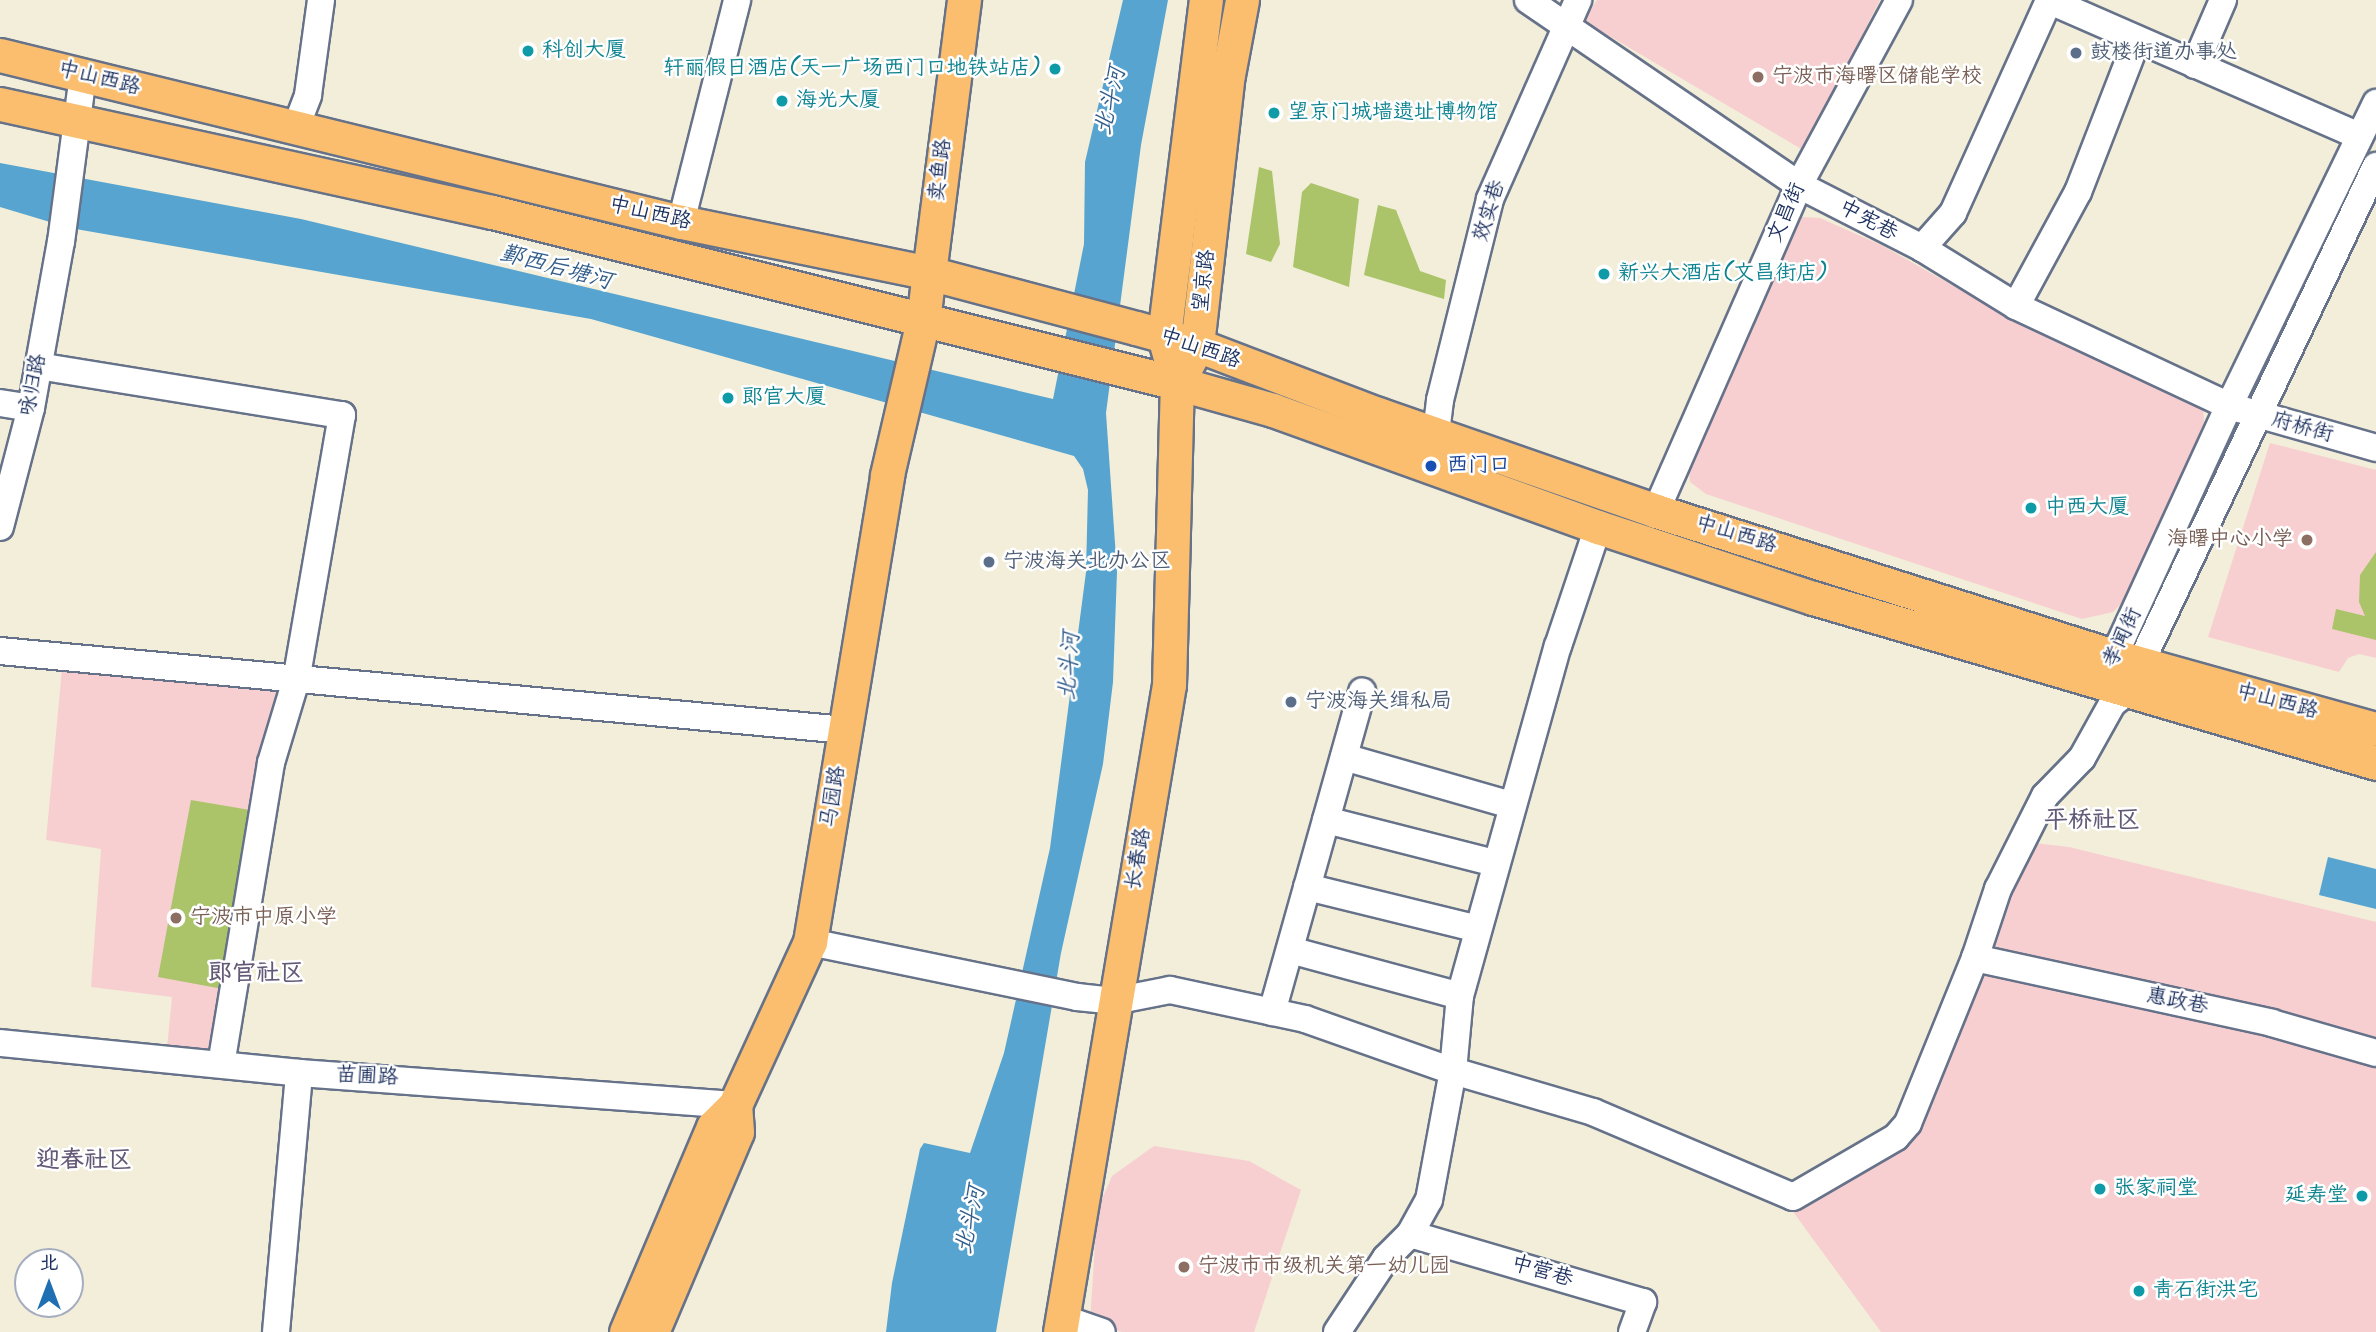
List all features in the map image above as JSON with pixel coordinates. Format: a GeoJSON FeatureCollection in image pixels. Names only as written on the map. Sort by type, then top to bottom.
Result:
{"type":"FeatureCollection","features":[{"type":"Feature","properties":{"kind":"main road","name":"卖鱼路"},"geometry":{"type":"LineString","coordinates":[[887,475],[920,330],[964,0]]}},
{"type":"Feature","properties":{"kind":"main road","name":"望京路"},"geometry":{"type":"LineString","coordinates":[[1177,383],[1150,332],[1206,0]]}},
{"type":"Feature","properties":{"kind":"main road","name":"望京路"},"geometry":{"type":"LineString","coordinates":[[1177,383],[1197,345],[1228,75],[1242,0]]}},
{"type":"Feature","properties":{"kind":"main road","name":"中山西路"},"geometry":{"type":"LineString","coordinates":[[0,55],[681,222],[929,273],[1197,345],[2119,680],[2376,729]]}},
{"type":"Feature","properties":{"kind":"main road","name":"中山西路"},"geometry":{"type":"LineString","coordinates":[[0,104],[492,212],[920,330],[1051,352],[1177,383],[1273,410],[1598,527],[2119,680],[2376,763]]}},
{"type":"Feature","properties":{"kind":"main road","name":"长春路"},"geometry":{"type":"LineString","coordinates":[[1061,1325],[1169,685],[1177,383]]}},
{"type":"Feature","properties":{"kind":"main road","name":"马园路"},"geometry":{"type":"LineString","coordinates":[[626,1332],[713,1127],[735,1105],[810,942],[887,475]]}},
{"type":"Feature","properties":{"kind":"main road","name":"马园路"},"geometry":{"type":"LineString","coordinates":[[652,1332],[737,1132],[735,1105]]}},
{"type":"Feature","properties":{"kind":"street"},"geometry":{"type":"LineString","coordinates":[[296,127],[308,95],[321,0]]}},
{"type":"Feature","properties":{"kind":"street"},"geometry":{"type":"LineString","coordinates":[[681,222],[737,0]]}},
{"type":"Feature","properties":{"kind":"street","name":"中宪巷"},"geometry":{"type":"LineString","coordinates":[[1528,0],[1572,11],[1799,185],[1922,248],[2016,306],[2229,405]]}},
{"type":"Feature","properties":{"kind":"street","name":"文昌街"},"geometry":{"type":"LineString","coordinates":[[1656,510],[1799,185],[1899,0]]}},
{"type":"Feature","properties":{"kind":"street"},"geometry":{"type":"LineString","coordinates":[[1922,248],[1952,213],[2049,0],[2361,136]]}},
{"type":"Feature","properties":{"kind":"street"},"geometry":{"type":"LineString","coordinates":[[2195,65],[2223,0]]}},
{"type":"Feature","properties":{"kind":"street","name":"效实巷"},"geometry":{"type":"LineString","coordinates":[[1436,433],[1440,400],[1490,200],[1572,11]]}},
{"type":"Feature","properties":{"kind":"street"},"geometry":{"type":"LineString","coordinates":[[2016,306],[2078,192],[2137,40]]}},
{"type":"Feature","properties":{"kind":"street","name":"咏归路"},"geometry":{"type":"LineString","coordinates":[[0,527],[31,408],[61,242],[83,75]]}},
{"type":"Feature","properties":{"kind":"street","name":"孝闻街"},"geometry":{"type":"LineString","coordinates":[[2119,680],[2229,405],[2376,103]]}},
{"type":"Feature","properties":{"kind":"street","name":"孝闻街"},"geometry":{"type":"LineString","coordinates":[[2119,680],[2256,416],[2376,166]]}},
{"type":"Feature","properties":{"kind":"street"},"geometry":{"type":"LineString","coordinates":[[38,366],[342,415],[296,680],[271,763],[221,1064]]}},
{"type":"Feature","properties":{"kind":"street"},"geometry":{"type":"LineString","coordinates":[[0,403],[31,408]]}},
{"type":"Feature","properties":{"kind":"street","name":"府桥街"},"geometry":{"type":"LineString","coordinates":[[2229,405],[2256,416],[2376,448]]}},
{"type":"Feature","properties":{"kind":"street"},"geometry":{"type":"LineString","coordinates":[[1337,1332],[1385,1258],[1410,1234],[1429,1200],[1453,1072],[1460,996],[1511,805],[1598,527]]}},
{"type":"Feature","properties":{"kind":"street"},"geometry":{"type":"LineString","coordinates":[[0,651],[845,730]]}},
{"type":"Feature","properties":{"kind":"street"},"geometry":{"type":"LineString","coordinates":[[810,942],[1006,985],[1077,997],[1114,1001],[1170,990],[1272,1012],[1421,1057],[1453,1072],[1593,1112],[1794,1197],[1903,1131],[1975,958],[1998,889],[2045,796],[2082,758],[2119,680]]}},
{"type":"Feature","properties":{"kind":"street"},"geometry":{"type":"LineString","coordinates":[[1272,1012],[1362,691]]}},
{"type":"Feature","properties":{"kind":"street"},"geometry":{"type":"LineString","coordinates":[[1344,757],[1511,805]]}},
{"type":"Feature","properties":{"kind":"street"},"geometry":{"type":"LineString","coordinates":[[1326,820],[1495,863]]}},
{"type":"Feature","properties":{"kind":"street"},"geometry":{"type":"LineString","coordinates":[[1307,887],[1478,929]]}},
{"type":"Feature","properties":{"kind":"street"},"geometry":{"type":"LineString","coordinates":[[1290,950],[1460,996]]}},
{"type":"Feature","properties":{"kind":"street","name":"惠政巷"},"geometry":{"type":"LineString","coordinates":[[1975,958],[2272,1023],[2376,1053]]}},
{"type":"Feature","properties":{"kind":"street","name":"苗圃路"},"geometry":{"type":"LineString","coordinates":[[0,1044],[299,1073],[735,1105]]}},
{"type":"Feature","properties":{"kind":"street"},"geometry":{"type":"LineString","coordinates":[[276,1332],[299,1073]]}},
{"type":"Feature","properties":{"kind":"street","name":"中营巷"},"geometry":{"type":"LineString","coordinates":[[1410,1234],[1643,1302],[1632,1332]]}},
{"type":"Feature","properties":{"kind":"street"},"geometry":{"type":"LineString","coordinates":[[1061,1325],[1101,1332]]}},
{"type":"Feature","properties":{"kind":"shaded area","name":"宁波市海曙区储能学校"},"geometry":{"type":"Polygon","coordinates":[[[1597,0],[1880,0],[1803,150],[1584,21],[1597,0]]]}},
{"type":"Feature","properties":{"kind":"shaded area"},"geometry":{"type":"Polygon","coordinates":[[[1802,217],[1820,218],[1883,246],[2024,326],[2203,405],[2204,422],[2134,591],[2113,612],[2082,619],[1706,494],[1690,482],[1688,459],[1802,217]]]}},
{"type":"Feature","properties":{"kind":"shaded area","name":"海曙中心小学"},"geometry":{"type":"Polygon","coordinates":[[[2270,443],[2376,470],[2376,658],[2359,654],[2348,658],[2339,672],[2208,637],[2270,443]]]}},
{"type":"Feature","properties":{"kind":"shaded area","name":"宁波市中原小学"},"geometry":{"type":"Polygon","coordinates":[[[62,669],[288,687],[235,1065],[166,1058],[172,997],[91,987],[101,849],[46,840],[62,669]]]}},
{"type":"Feature","properties":{"kind":"shaded area"},"geometry":{"type":"Polygon","coordinates":[[[2026,842],[2069,847],[2376,922],[2376,1332],[1881,1332],[1791,1209],[1913,1137],[2026,842]]]}},
{"type":"Feature","properties":{"kind":"shaded area","name":"宁波市市级机关第一幼儿园"},"geometry":{"type":"Polygon","coordinates":[[[1154,1146],[1249,1161],[1301,1190],[1254,1332],[1122,1332],[1090,1323],[1097,1211],[1112,1176],[1154,1146]]]}},
{"type":"Feature","properties":{"kind":"green space"},"geometry":{"type":"Polygon","coordinates":[[[1259,167],[1272,171],[1280,244],[1271,262],[1246,254],[1259,167]]]}},
{"type":"Feature","properties":{"kind":"green space"},"geometry":{"type":"Polygon","coordinates":[[[1311,183],[1359,199],[1349,287],[1293,267],[1302,192],[1311,183]]]}},
{"type":"Feature","properties":{"kind":"green space"},"geometry":{"type":"Polygon","coordinates":[[[1378,205],[1396,210],[1420,271],[1446,280],[1444,299],[1364,275],[1378,205]]]}},
{"type":"Feature","properties":{"kind":"green space"},"geometry":{"type":"Polygon","coordinates":[[[2376,552],[2376,640],[2332,629],[2336,609],[2365,616],[2359,602],[2360,575],[2376,552]]]}},
{"type":"Feature","properties":{"kind":"green space"},"geometry":{"type":"Polygon","coordinates":[[[191,800],[256,811],[223,989],[158,977],[191,800]]]}},
{"type":"Feature","properties":{"kind":"water","name":"北斗河"},"geometry":{"type":"Polygon","coordinates":[[[1123,0],[1168,0],[1141,145],[1106,413],[1117,572],[1113,682],[1103,764],[1061,953],[996,1332],[886,1332],[892,1283],[920,1149],[924,1143],[970,1153],[1004,1053],[1050,848],[1086,572],[1088,490],[1083,469],[1074,456],[591,319],[70,228],[0,207],[0,163],[301,219],[1053,399],[1084,244],[1085,162],[1123,0]]]}},
{"type":"Feature","properties":{"kind":"water"},"geometry":{"type":"Polygon","coordinates":[[[2328,857],[2376,869],[2376,909],[2319,895],[2328,857]]]}},
{"type":"Feature","properties":{"kind":"place","name":"科创大厦"},"geometry":{"type":"Point","coordinates":[528,51]}},
{"type":"Feature","properties":{"kind":"place","name":"鼓楼街道办事处"},"geometry":{"type":"Point","coordinates":[2076,53]}},
{"type":"Feature","properties":{"kind":"place","name":"轩丽假日酒店(天一广场西门口地铁站店)"},"geometry":{"type":"Point","coordinates":[1055,69]}},
{"type":"Feature","properties":{"kind":"place","name":"宁波市海曙区储能学校"},"geometry":{"type":"Point","coordinates":[1758,77]}},
{"type":"Feature","properties":{"kind":"place","name":"海光大厦"},"geometry":{"type":"Point","coordinates":[782,101]}},
{"type":"Feature","properties":{"kind":"place","name":"望京门城墙遗址博物馆"},"geometry":{"type":"Point","coordinates":[1274,113]}},
{"type":"Feature","properties":{"kind":"place","name":"新兴大酒店(文昌街店)"},"geometry":{"type":"Point","coordinates":[1604,274]}},
{"type":"Feature","properties":{"kind":"place","name":"郎官大厦"},"geometry":{"type":"Point","coordinates":[728,398]}},
{"type":"Feature","properties":{"kind":"place","name":"西门口"},"geometry":{"type":"Point","coordinates":[1431,466]}},
{"type":"Feature","properties":{"kind":"place","name":"中西大厦"},"geometry":{"type":"Point","coordinates":[2031,508]}},
{"type":"Feature","properties":{"kind":"place","name":"海曙中心小学"},"geometry":{"type":"Point","coordinates":[2307,540]}},
{"type":"Feature","properties":{"kind":"place","name":"宁波海关北办公区"},"geometry":{"type":"Point","coordinates":[989,562]}},
{"type":"Feature","properties":{"kind":"place","name":"宁波海关缉私局"},"geometry":{"type":"Point","coordinates":[1291,702]}},
{"type":"Feature","properties":{"kind":"place","name":"宁波市中原小学"},"geometry":{"type":"Point","coordinates":[176,918]}},
{"type":"Feature","properties":{"kind":"place","name":"张家祠堂"},"geometry":{"type":"Point","coordinates":[2100,1189]}},
{"type":"Feature","properties":{"kind":"place","name":"延寿堂"},"geometry":{"type":"Point","coordinates":[2362,1196]}},
{"type":"Feature","properties":{"kind":"place","name":"宁波市市级机关第一幼儿园"},"geometry":{"type":"Point","coordinates":[1184,1267]}},
{"type":"Feature","properties":{"kind":"place","name":"青石街洪宅"},"geometry":{"type":"Point","coordinates":[2139,1291]}},
{"type":"Feature","properties":{"kind":"district","name":"平桥社区"},"geometry":{"type":"Point","coordinates":[2092,821]}},
{"type":"Feature","properties":{"kind":"district","name":"郎官社区"},"geometry":{"type":"Point","coordinates":[256,974]}},
{"type":"Feature","properties":{"kind":"district","name":"迎春社区"},"geometry":{"type":"Point","coordinates":[84,1161]}},
{"type":"Feature","properties":{"kind":"water label","name":"鄞西后塘河"},"geometry":{"type":"Point","coordinates":[556,268]}}]}
